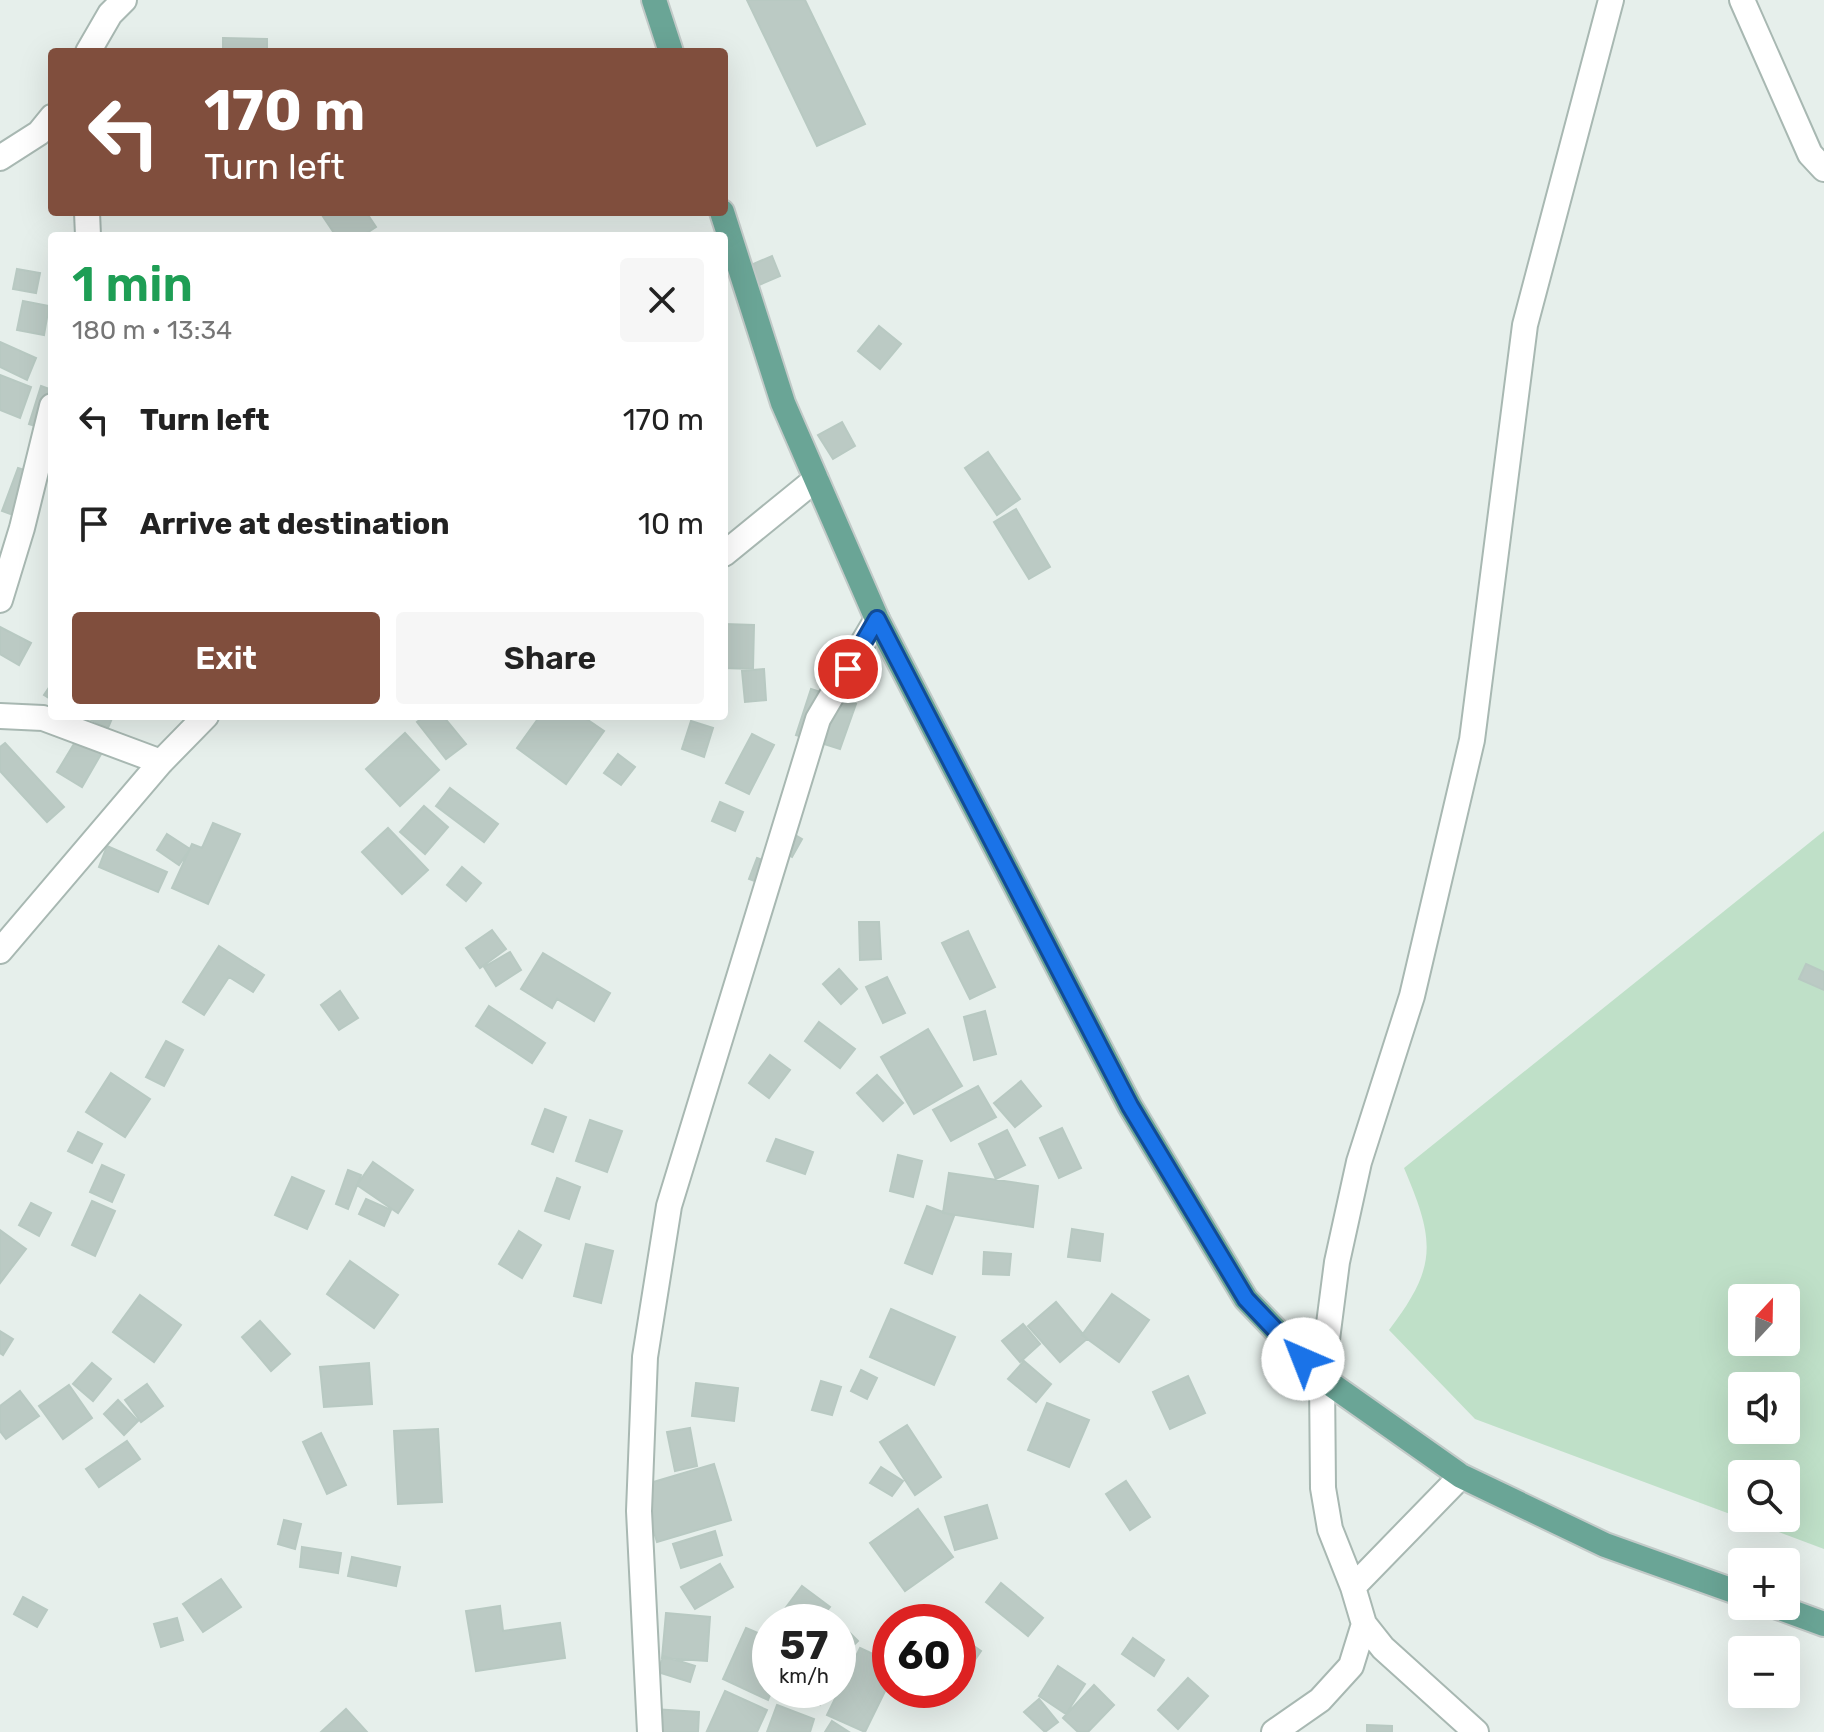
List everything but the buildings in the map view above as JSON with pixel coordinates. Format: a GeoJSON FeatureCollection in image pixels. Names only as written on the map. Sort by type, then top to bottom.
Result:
{"type":"FeatureCollection","features":[{"type":"Feature","properties":{"kind":"main road"},"geometry":{"type":"LineString","coordinates":[[654,0],[670,48]]}},
{"type":"Feature","properties":{"kind":"main road"},"geometry":{"type":"LineString","coordinates":[[723,216],[783,403],[877,619],[1130,1106],[1246,1299],[1322,1378],[1461,1476],[1605,1545],[1728,1589]]}},
{"type":"Feature","properties":{"kind":"main road"},"geometry":{"type":"LineString","coordinates":[[1800,1615],[1824,1624]]}},
{"type":"Feature","properties":{"kind":"street"},"geometry":{"type":"LineString","coordinates":[[1476,1732],[1383,1648],[1364,1624],[1330,1529],[1323,1488],[1322,1378],[1337,1262],[1359,1162],[1412,996],[1472,740],[1525,325],[1611,0]]}},
{"type":"Feature","properties":{"kind":"street"},"geometry":{"type":"LineString","coordinates":[[1742,0],[1810,154],[1824,169]]}},
{"type":"Feature","properties":{"kind":"street"},"geometry":{"type":"LineString","coordinates":[[90,48],[113,5]]}},
{"type":"Feature","properties":{"kind":"street"},"geometry":{"type":"LineString","coordinates":[[0,158],[39,133],[48,122]]}},
{"type":"Feature","properties":{"kind":"street"},"geometry":{"type":"LineString","coordinates":[[0,600],[22,528],[48,422]]}},
{"type":"Feature","properties":{"kind":"street"},"geometry":{"type":"LineString","coordinates":[[728,551],[816,479]]}},
{"type":"Feature","properties":{"kind":"street"},"geometry":{"type":"LineString","coordinates":[[650,1732],[639,1511],[645,1357],[669,1206],[818,719],[877,619]]}},
{"type":"Feature","properties":{"kind":"street"},"geometry":{"type":"LineString","coordinates":[[0,716],[48,720]]}},
{"type":"Feature","properties":{"kind":"street"},"geometry":{"type":"LineString","coordinates":[[48,720],[161,762]]}},
{"type":"Feature","properties":{"kind":"street"},"geometry":{"type":"LineString","coordinates":[[0,951],[161,762],[202,720]]}},
{"type":"Feature","properties":{"kind":"street"},"geometry":{"type":"LineString","coordinates":[[1353,1587],[1461,1476]]}},
{"type":"Feature","properties":{"kind":"street"},"geometry":{"type":"LineString","coordinates":[[1274,1732],[1320,1700],[1351,1666],[1364,1624]]}},
{"type":"Feature","properties":{"kind":"green space"},"geometry":{"type":"Polygon","coordinates":[[[1824,831],[1824,1549],[1778,1532],[1800,1532],[1800,1460],[1728,1460],[1728,1513],[1475,1419],[1389,1330],[1405,1308],[1423,1270],[1426,1234],[1404,1168],[1824,831]]]}},
{"type":"Feature","properties":{"kind":"route"},"geometry":{"type":"LineString","coordinates":[[848,669],[877,619],[1130,1106],[1246,1299],[1303,1359]]}}]}
